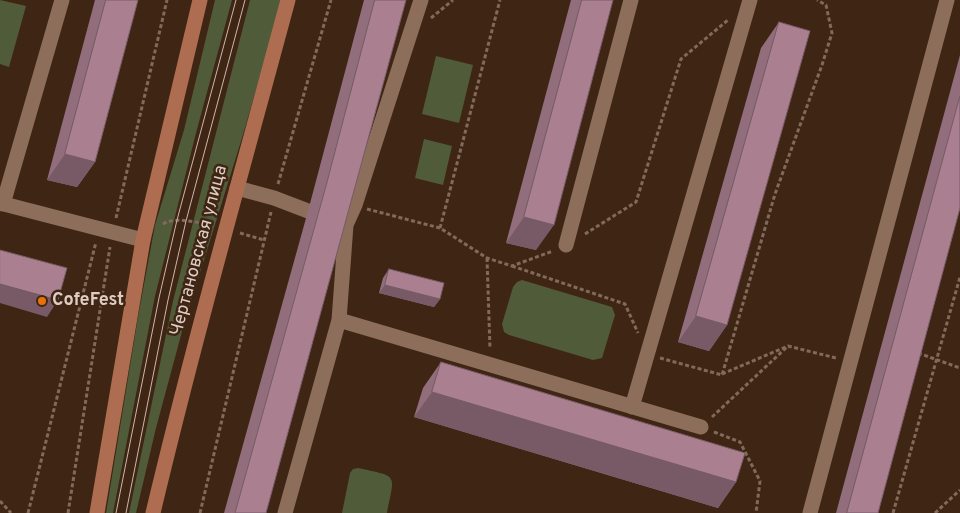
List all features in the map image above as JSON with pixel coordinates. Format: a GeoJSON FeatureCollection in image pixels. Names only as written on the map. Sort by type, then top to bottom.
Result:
{"type":"FeatureCollection","features":[{"type":"Feature","properties":{"kind":"main road"},"geometry":{"type":"LineString","coordinates":[[97,513],[143,240],[200,0]]}},
{"type":"Feature","properties":{"kind":"main road","name":"Чертановская улица"},"geometry":{"type":"LineString","coordinates":[[153,513],[179,404],[288,0]]}},
{"type":"Feature","properties":{"kind":"lane"},"geometry":{"type":"LineString","coordinates":[[62,0],[2,204],[143,240]]}},
{"type":"Feature","properties":{"kind":"lane"},"geometry":{"type":"LineString","coordinates":[[285,513],[339,320],[340,222],[355,205],[421,0]]}},
{"type":"Feature","properties":{"kind":"lane"},"geometry":{"type":"LineString","coordinates":[[566,246],[631,0]]}},
{"type":"Feature","properties":{"kind":"lane"},"geometry":{"type":"LineString","coordinates":[[632,407],[750,0]]}},
{"type":"Feature","properties":{"kind":"lane"},"geometry":{"type":"LineString","coordinates":[[810,513],[947,0]]}},
{"type":"Feature","properties":{"kind":"lane"},"geometry":{"type":"LineString","coordinates":[[237,188],[274,198],[308,212]]}},
{"type":"Feature","properties":{"kind":"lane"},"geometry":{"type":"LineString","coordinates":[[339,320],[701,427]]}},
{"type":"Feature","properties":{"kind":"path"},"geometry":{"type":"LineString","coordinates":[[28,513],[106,231],[167,0]]}},
{"type":"Feature","properties":{"kind":"path"},"geometry":{"type":"LineString","coordinates":[[200,513],[274,198],[331,0]]}},
{"type":"Feature","properties":{"kind":"path"},"geometry":{"type":"LineString","coordinates":[[416,17],[433,18],[453,0]]}},
{"type":"Feature","properties":{"kind":"path"},"geometry":{"type":"LineString","coordinates":[[440,228],[500,0]]}},
{"type":"Feature","properties":{"kind":"path"},"geometry":{"type":"LineString","coordinates":[[722,375],[775,194],[832,34],[826,6],[817,0]]}},
{"type":"Feature","properties":{"kind":"path"},"geometry":{"type":"LineString","coordinates":[[512,266],[566,246],[636,202],[681,59],[729,18]]}},
{"type":"Feature","properties":{"kind":"path"},"geometry":{"type":"LineString","coordinates":[[355,205],[440,228],[487,258],[625,304]]}},
{"type":"Feature","properties":{"kind":"path"},"geometry":{"type":"LineString","coordinates":[[156,225],[161,225],[170,220],[177,220],[215,226]]}},
{"type":"Feature","properties":{"kind":"path"},"geometry":{"type":"LineString","coordinates":[[68,513],[106,231]]}},
{"type":"Feature","properties":{"kind":"path"},"geometry":{"type":"LineString","coordinates":[[487,258],[489,333]]}},
{"type":"Feature","properties":{"kind":"path"},"geometry":{"type":"LineString","coordinates":[[893,513],[960,277]]}},
{"type":"Feature","properties":{"kind":"path"},"geometry":{"type":"LineString","coordinates":[[648,355],[722,375],[788,346],[850,361]]}},
{"type":"Feature","properties":{"kind":"path"},"geometry":{"type":"LineString","coordinates":[[756,513],[760,481],[740,442],[701,427],[788,346]]}},
{"type":"Feature","properties":{"kind":"path"},"geometry":{"type":"LineString","coordinates":[[916,353],[960,368]]}},
{"type":"Feature","properties":{"kind":"path"},"geometry":{"type":"LineString","coordinates":[[935,513],[960,490]]}},
{"type":"Feature","properties":{"kind":"path"},"geometry":{"type":"LineString","coordinates":[[0,502],[11,513]]}},
{"type":"Feature","properties":{"kind":"green space"},"geometry":{"type":"Polygon","coordinates":[[[0,0],[26,6],[9,67],[0,64],[0,0]]]}},
{"type":"Feature","properties":{"kind":"green space"},"geometry":{"type":"Polygon","coordinates":[[[215,0],[232,0],[155,296],[113,513],[106,513],[155,225],[184,130],[215,0]]]}},
{"type":"Feature","properties":{"kind":"green space"},"geometry":{"type":"Polygon","coordinates":[[[250,0],[282,0],[242,138],[184,324],[156,428],[136,513],[129,513],[173,301],[250,0]]]}},
{"type":"Feature","properties":{"kind":"green space"},"geometry":{"type":"Polygon","coordinates":[[[436,56],[473,65],[459,123],[422,114],[436,56]]]}},
{"type":"Feature","properties":{"kind":"green space"},"geometry":{"type":"Polygon","coordinates":[[[424,139],[452,146],[443,185],[415,178],[424,139]]]}},
{"type":"Feature","properties":{"kind":"green space"},"geometry":{"type":"Polygon","coordinates":[[[522,280],[612,307],[615,315],[602,358],[593,360],[504,332],[502,324],[513,287],[522,280]]]}},
{"type":"Feature","properties":{"kind":"green space"},"geometry":{"type":"Polygon","coordinates":[[[358,468],[381,473],[391,479],[392,490],[387,513],[342,513],[350,473],[353,469],[358,468]]]}},
{"type":"Feature","properties":{"kind":"building"},"geometry":{"type":"Polygon","coordinates":[[[106,0],[138,0],[95,162],[65,154],[106,0]]]}},
{"type":"Feature","properties":{"kind":"building"},"geometry":{"type":"Polygon","coordinates":[[[375,0],[406,0],[266,513],[235,513],[326,186],[375,0]]]}},
{"type":"Feature","properties":{"kind":"building"},"geometry":{"type":"Polygon","coordinates":[[[582,0],[613,0],[554,225],[524,217],[582,0]]]}},
{"type":"Feature","properties":{"kind":"building"},"geometry":{"type":"Polygon","coordinates":[[[779,22],[810,31],[727,325],[696,316],[779,22]]]}},
{"type":"Feature","properties":{"kind":"building"},"geometry":{"type":"Polygon","coordinates":[[[960,96],[960,208],[878,513],[847,513],[960,96]]]}},
{"type":"Feature","properties":{"kind":"building"},"geometry":{"type":"Polygon","coordinates":[[[0,250],[67,268],[58,300],[0,284],[0,250]]]}},
{"type":"Feature","properties":{"kind":"building"},"geometry":{"type":"Polygon","coordinates":[[[389,269],[444,283],[440,299],[385,285],[389,269]]]}},
{"type":"Feature","properties":{"kind":"building"},"geometry":{"type":"Polygon","coordinates":[[[441,362],[745,453],[736,482],[432,392],[441,362]]]}},
{"type":"Feature","properties":{"kind":"tram line"},"geometry":{"type":"LineString","coordinates":[[116,513],[159,298],[177,220],[236,0]]}},
{"type":"Feature","properties":{"kind":"tram line"},"geometry":{"type":"LineString","coordinates":[[126,513],[168,300],[186,221],[245,0]]}},
{"type":"Feature","properties":{"kind":"place","name":"CofeFest"},"geometry":{"type":"Point","coordinates":[42,301]}}]}
